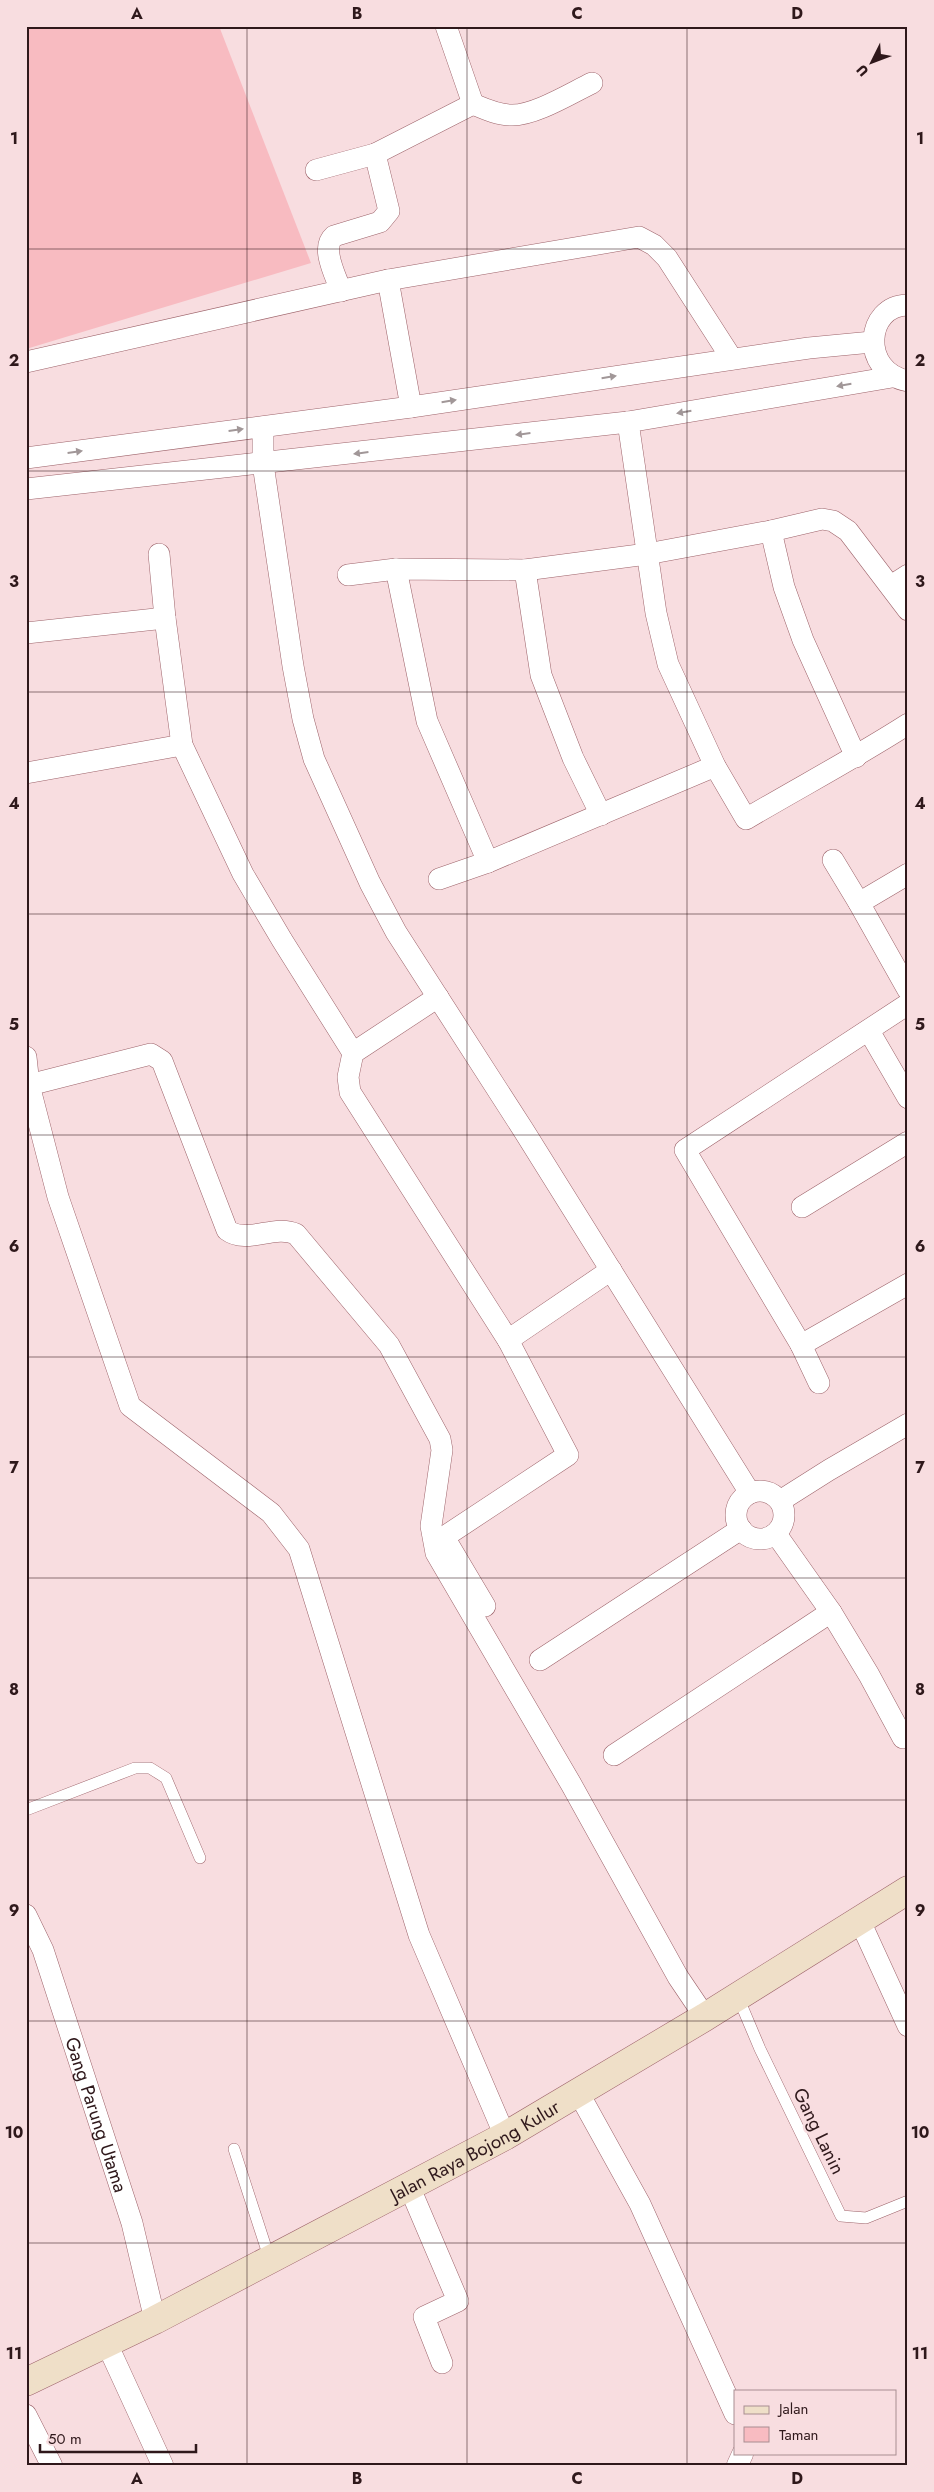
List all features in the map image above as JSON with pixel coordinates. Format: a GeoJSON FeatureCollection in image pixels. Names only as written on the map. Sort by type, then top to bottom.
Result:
{"type":"FeatureCollection","features":[{"type":"Feature","properties":{"kind":"main road","name":"Jalan Raya Bojong Kulur"},"geometry":{"type":"LineString","coordinates":[[26,2382],[155,2320],[505,2136],[705,2018],[859,1919],[908,1890]]}},
{"type":"Feature","properties":{"kind":"street"},"geometry":{"type":"LineString","coordinates":[[446,26],[473,104]]}},
{"type":"Feature","properties":{"kind":"street"},"geometry":{"type":"LineString","coordinates":[[316,170],[375,154],[473,104],[513,116],[532,111],[592,83]]}},
{"type":"Feature","properties":{"kind":"street"},"geometry":{"type":"LineString","coordinates":[[342,291],[328,250],[330,240],[334,236],[380,222],[389,211],[375,154]]}},
{"type":"Feature","properties":{"kind":"street"},"geometry":{"type":"LineString","coordinates":[[26,362],[388,280],[639,237],[654,245],[667,258],[732,359]]}},
{"type":"Feature","properties":{"kind":"street"},"geometry":{"type":"LineString","coordinates":[[388,280],[412,407]]}},
{"type":"Feature","properties":{"kind":"street"},"geometry":{"type":"LineString","coordinates":[[900,379],[877,362],[872,342],[880,319],[899,305],[908,304]]}},
{"type":"Feature","properties":{"kind":"street"},"geometry":{"type":"LineString","coordinates":[[26,458],[412,407],[732,359],[872,342]]}},
{"type":"Feature","properties":{"kind":"street"},"geometry":{"type":"LineString","coordinates":[[26,489],[628,422],[900,379]]}},
{"type":"Feature","properties":{"kind":"street"},"geometry":{"type":"LineString","coordinates":[[628,422],[656,613],[668,664],[715,766],[746,819],[856,757],[908,724]]}},
{"type":"Feature","properties":{"kind":"street"},"geometry":{"type":"LineString","coordinates":[[263,427],[263,464],[293,666],[314,759],[374,891],[396,932],[750,1493]]}},
{"type":"Feature","properties":{"kind":"street"},"geometry":{"type":"LineString","coordinates":[[348,575],[396,569],[525,570],[647,554],[771,531],[822,519],[833,521],[848,531],[899,580],[908,610]]}},
{"type":"Feature","properties":{"kind":"street"},"geometry":{"type":"LineString","coordinates":[[771,531],[784,587],[803,640],[856,757]]}},
{"type":"Feature","properties":{"kind":"street"},"geometry":{"type":"LineString","coordinates":[[159,554],[164,618],[182,745],[243,874],[282,940],[354,1053]]}},
{"type":"Feature","properties":{"kind":"street"},"geometry":{"type":"LineString","coordinates":[[396,569],[427,721],[488,862]]}},
{"type":"Feature","properties":{"kind":"street"},"geometry":{"type":"LineString","coordinates":[[525,570],[541,675],[573,758],[601,815]]}},
{"type":"Feature","properties":{"kind":"street"},"geometry":{"type":"LineString","coordinates":[[26,634],[164,618]]}},
{"type":"Feature","properties":{"kind":"street"},"geometry":{"type":"LineString","coordinates":[[26,773],[182,745]]}},
{"type":"Feature","properties":{"kind":"street"},"geometry":{"type":"LineString","coordinates":[[439,879],[488,862],[715,766]]}},
{"type":"Feature","properties":{"kind":"street"},"geometry":{"type":"LineString","coordinates":[[832,860],[860,903],[908,990]]}},
{"type":"Feature","properties":{"kind":"street"},"geometry":{"type":"LineString","coordinates":[[860,903],[908,874]]}},
{"type":"Feature","properties":{"kind":"street"},"geometry":{"type":"LineString","coordinates":[[438,997],[354,1053],[348,1077],[350,1092],[508,1340],[568,1455],[444,1537],[485,1606]]}},
{"type":"Feature","properties":{"kind":"street"},"geometry":{"type":"LineString","coordinates":[[819,1383],[801,1345],[684,1150],[908,1004]]}},
{"type":"Feature","properties":{"kind":"street"},"geometry":{"type":"LineString","coordinates":[[869,1031],[908,1098]]}},
{"type":"Feature","properties":{"kind":"street"},"geometry":{"type":"LineString","coordinates":[[29,1086],[151,1054],[156,1056],[162,1061],[227,1230],[239,1236],[285,1231],[296,1234],[390,1345],[440,1439],[442,1450],[430,1526],[436,1553],[571,1784],[678,1977],[705,2018]]}},
{"type":"Feature","properties":{"kind":"street"},"geometry":{"type":"LineString","coordinates":[[26,1058],[29,1086],[58,1197],[130,1406],[271,1513],[299,1549],[419,1936],[505,2136]]}},
{"type":"Feature","properties":{"kind":"street"},"geometry":{"type":"LineString","coordinates":[[802,1207],[908,1142]]}},
{"type":"Feature","properties":{"kind":"street"},"geometry":{"type":"LineString","coordinates":[[508,1340],[611,1270]]}},
{"type":"Feature","properties":{"kind":"street"},"geometry":{"type":"LineString","coordinates":[[801,1345],[908,1284]]}},
{"type":"Feature","properties":{"kind":"street"},"geometry":{"type":"LineString","coordinates":[[780,1501],[908,1424]]}},
{"type":"Feature","properties":{"kind":"street"},"geometry":{"type":"LineString","coordinates":[[761,1491],[772,1494],[780,1501],[785,1519],[776,1534],[768,1539],[757,1540],[748,1536],[740,1529],[736,1519],[737,1509],[742,1500],[750,1493],[761,1491]]}},
{"type":"Feature","properties":{"kind":"street"},"geometry":{"type":"LineString","coordinates":[[540,1660],[740,1529]]}},
{"type":"Feature","properties":{"kind":"street"},"geometry":{"type":"LineString","coordinates":[[776,1534],[831,1612],[869,1675],[903,1738]]}},
{"type":"Feature","properties":{"kind":"street"},"geometry":{"type":"LineString","coordinates":[[614,1756],[831,1612]]}},
{"type":"Feature","properties":{"kind":"street","name":"Gang Parung Utama"},"geometry":{"type":"LineString","coordinates":[[26,1915],[43,1950],[132,2223],[155,2320]]}},
{"type":"Feature","properties":{"kind":"street"},"geometry":{"type":"LineString","coordinates":[[859,1919],[908,2026]]}},
{"type":"Feature","properties":{"kind":"street"},"geometry":{"type":"LineString","coordinates":[[578,2092],[640,2204],[734,2412]]}},
{"type":"Feature","properties":{"kind":"street"},"geometry":{"type":"LineString","coordinates":[[409,2186],[458,2301],[424,2317],[442,2363]]}},
{"type":"Feature","properties":{"kind":"street"},"geometry":{"type":"LineString","coordinates":[[107,2344],[134,2398],[163,2466]]}},
{"type":"Feature","properties":{"kind":"street"},"geometry":{"type":"LineString","coordinates":[[26,2415],[52,2466]]}},
{"type":"Feature","properties":{"kind":"street"},"geometry":{"type":"LineString","coordinates":[[737,2466],[743,2454]]}},
{"type":"Feature","properties":{"kind":"lane"},"geometry":{"type":"LineString","coordinates":[[26,1810],[135,1768],[150,1768],[166,1778],[200,1858]]}},
{"type":"Feature","properties":{"kind":"lane","name":"Gang Lanin"},"geometry":{"type":"LineString","coordinates":[[738,1997],[760,2049],[840,2216],[866,2218],[908,2201]]}},
{"type":"Feature","properties":{"kind":"lane"},"geometry":{"type":"LineString","coordinates":[[234,2149],[270,2260]]}},
{"type":"Feature","properties":{"kind":"green space"},"geometry":{"type":"Polygon","coordinates":[[[26,26],[219,26],[311,263],[26,349],[26,26]]]}}]}
